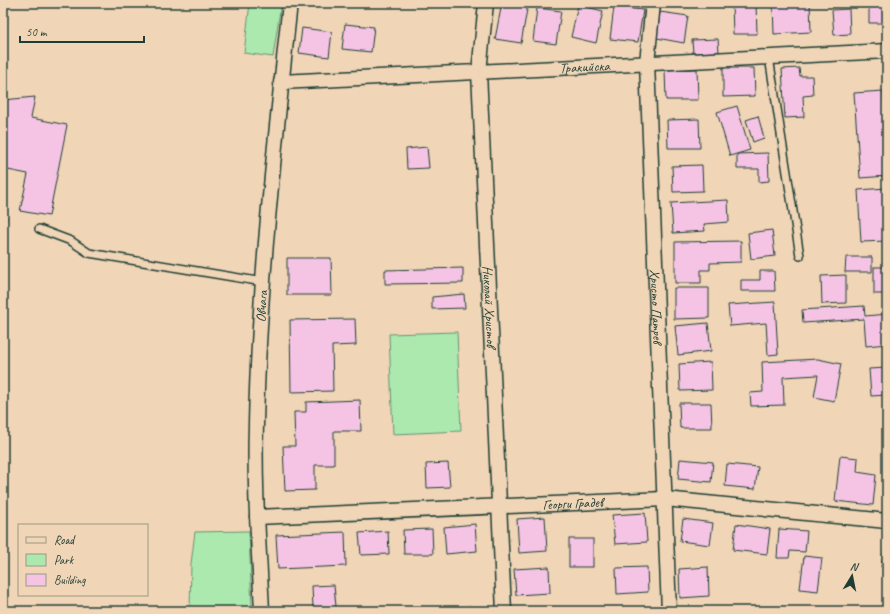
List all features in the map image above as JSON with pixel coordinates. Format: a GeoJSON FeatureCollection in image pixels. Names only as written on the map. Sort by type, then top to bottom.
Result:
{"type":"FeatureCollection","features":[{"type":"Feature","properties":{"kind":"street","name":"Овчага"},"geometry":{"type":"LineString","coordinates":[[262,611],[257,517],[256,425],[263,282],[281,82],[290,3]]}},
{"type":"Feature","properties":{"kind":"street","name":"Николай Христов"},"geometry":{"type":"LineString","coordinates":[[486,3],[479,72],[504,611]]}},
{"type":"Feature","properties":{"kind":"street","name":"Христо Патрев"},"geometry":{"type":"LineString","coordinates":[[653,3],[647,63],[669,611]]}},
{"type":"Feature","properties":{"kind":"street","name":"Тракийска"},"geometry":{"type":"LineString","coordinates":[[281,82],[887,51]]}},
{"type":"Feature","properties":{"kind":"street","name":"Георги Градев"},"geometry":{"type":"LineString","coordinates":[[257,517],[665,500],[887,521]]}},
{"type":"Feature","properties":{"kind":"lane"},"geometry":{"type":"LineString","coordinates":[[769,57],[800,256]]}},
{"type":"Feature","properties":{"kind":"lane"},"geometry":{"type":"LineString","coordinates":[[39,229],[71,241],[89,253],[263,282]]}},
{"type":"Feature","properties":{"kind":"green space"},"geometry":{"type":"Polygon","coordinates":[[[250,3],[281,3],[273,57],[244,53],[250,3]]]}},
{"type":"Feature","properties":{"kind":"green space"},"geometry":{"type":"Polygon","coordinates":[[[457,332],[461,431],[393,434],[389,334],[457,332]]]}},
{"type":"Feature","properties":{"kind":"green space"},"geometry":{"type":"Polygon","coordinates":[[[249,531],[252,611],[190,611],[191,564],[195,532],[249,531]]]}},
{"type":"Feature","properties":{"kind":"building"},"geometry":{"type":"Polygon","coordinates":[[[502,3],[528,4],[521,43],[495,39],[502,3]]]}},
{"type":"Feature","properties":{"kind":"building"},"geometry":{"type":"Polygon","coordinates":[[[732,3],[756,3],[757,34],[733,34],[732,3]]]}},
{"type":"Feature","properties":{"kind":"building"},"geometry":{"type":"Polygon","coordinates":[[[773,3],[810,3],[811,32],[774,34],[773,3]]]}},
{"type":"Feature","properties":{"kind":"building"},"geometry":{"type":"Polygon","coordinates":[[[869,3],[887,3],[885,23],[869,23],[869,3]]]}},
{"type":"Feature","properties":{"kind":"building"},"geometry":{"type":"Polygon","coordinates":[[[578,5],[603,11],[596,43],[571,37],[578,5]]]}},
{"type":"Feature","properties":{"kind":"building"},"geometry":{"type":"Polygon","coordinates":[[[614,7],[643,10],[638,42],[610,39],[614,7]]]}},
{"type":"Feature","properties":{"kind":"building"},"geometry":{"type":"Polygon","coordinates":[[[537,8],[561,11],[556,44],[533,41],[537,8]]]}},
{"type":"Feature","properties":{"kind":"building"},"geometry":{"type":"Polygon","coordinates":[[[849,9],[850,34],[834,35],[832,10],[849,9]]]}},
{"type":"Feature","properties":{"kind":"building"},"geometry":{"type":"Polygon","coordinates":[[[660,12],[688,16],[684,43],[657,38],[660,12]]]}},
{"type":"Feature","properties":{"kind":"building"},"geometry":{"type":"Polygon","coordinates":[[[345,24],[374,27],[371,52],[342,49],[345,24]]]}},
{"type":"Feature","properties":{"kind":"building"},"geometry":{"type":"Polygon","coordinates":[[[302,28],[332,32],[329,57],[299,53],[302,28]]]}},
{"type":"Feature","properties":{"kind":"building"},"geometry":{"type":"Polygon","coordinates":[[[718,39],[719,52],[693,53],[692,40],[718,39]]]}},
{"type":"Feature","properties":{"kind":"building"},"geometry":{"type":"Polygon","coordinates":[[[723,68],[754,68],[755,96],[723,97],[723,68]]]}},
{"type":"Feature","properties":{"kind":"building"},"geometry":{"type":"Polygon","coordinates":[[[799,68],[800,76],[812,76],[813,95],[803,96],[804,117],[785,118],[782,69],[799,68]]]}},
{"type":"Feature","properties":{"kind":"building"},"geometry":{"type":"Polygon","coordinates":[[[697,69],[698,100],[666,100],[665,70],[697,69]]]}},
{"type":"Feature","properties":{"kind":"building"},"geometry":{"type":"Polygon","coordinates":[[[883,91],[887,136],[887,176],[860,178],[854,93],[883,91]]]}},
{"type":"Feature","properties":{"kind":"building"},"geometry":{"type":"Polygon","coordinates":[[[35,97],[31,118],[67,125],[49,216],[20,211],[28,174],[3,169],[3,100],[35,97]]]}},
{"type":"Feature","properties":{"kind":"building"},"geometry":{"type":"Polygon","coordinates":[[[737,106],[750,150],[730,156],[717,112],[737,106]]]}},
{"type":"Feature","properties":{"kind":"building"},"geometry":{"type":"Polygon","coordinates":[[[758,116],[764,138],[753,142],[746,120],[758,116]]]}},
{"type":"Feature","properties":{"kind":"building"},"geometry":{"type":"Polygon","coordinates":[[[699,119],[700,148],[668,148],[667,120],[699,119]]]}},
{"type":"Feature","properties":{"kind":"building"},"geometry":{"type":"Polygon","coordinates":[[[427,147],[429,168],[407,169],[406,149],[427,147]]]}},
{"type":"Feature","properties":{"kind":"building"},"geometry":{"type":"Polygon","coordinates":[[[768,153],[769,181],[759,182],[759,169],[737,169],[737,154],[768,153]]]}},
{"type":"Feature","properties":{"kind":"building"},"geometry":{"type":"Polygon","coordinates":[[[702,165],[703,191],[673,192],[672,166],[702,165]]]}},
{"type":"Feature","properties":{"kind":"building"},"geometry":{"type":"Polygon","coordinates":[[[887,188],[887,241],[861,242],[858,190],[887,188]]]}},
{"type":"Feature","properties":{"kind":"building"},"geometry":{"type":"Polygon","coordinates":[[[728,200],[729,222],[704,224],[705,231],[673,233],[671,203],[728,200]]]}},
{"type":"Feature","properties":{"kind":"building"},"geometry":{"type":"Polygon","coordinates":[[[3,216],[7,217],[4,234],[3,233],[3,216]]]}},
{"type":"Feature","properties":{"kind":"building"},"geometry":{"type":"Polygon","coordinates":[[[772,230],[775,256],[751,259],[748,233],[772,230]]]}},
{"type":"Feature","properties":{"kind":"building"},"geometry":{"type":"Polygon","coordinates":[[[741,241],[741,262],[710,263],[710,270],[701,270],[701,283],[675,283],[675,242],[741,241]]]}},
{"type":"Feature","properties":{"kind":"building"},"geometry":{"type":"Polygon","coordinates":[[[846,257],[872,257],[872,272],[845,272],[846,257]]]}},
{"type":"Feature","properties":{"kind":"building"},"geometry":{"type":"Polygon","coordinates":[[[287,258],[331,258],[332,295],[287,295],[287,258]]]}},
{"type":"Feature","properties":{"kind":"building"},"geometry":{"type":"Polygon","coordinates":[[[874,267],[887,267],[887,294],[874,294],[874,267]]]}},
{"type":"Feature","properties":{"kind":"building"},"geometry":{"type":"Polygon","coordinates":[[[463,268],[463,283],[385,284],[385,270],[463,268]]]}},
{"type":"Feature","properties":{"kind":"building"},"geometry":{"type":"Polygon","coordinates":[[[760,271],[774,271],[775,291],[741,291],[741,280],[760,280],[760,271]]]}},
{"type":"Feature","properties":{"kind":"building"},"geometry":{"type":"Polygon","coordinates":[[[846,275],[846,303],[822,304],[821,276],[846,275]]]}},
{"type":"Feature","properties":{"kind":"building"},"geometry":{"type":"Polygon","coordinates":[[[674,288],[709,288],[709,318],[674,319],[674,288]]]}},
{"type":"Feature","properties":{"kind":"building"},"geometry":{"type":"Polygon","coordinates":[[[464,294],[465,308],[432,309],[432,297],[464,294]]]}},
{"type":"Feature","properties":{"kind":"building"},"geometry":{"type":"Polygon","coordinates":[[[775,302],[778,354],[768,355],[766,323],[730,326],[728,305],[775,302]]]}},
{"type":"Feature","properties":{"kind":"building"},"geometry":{"type":"Polygon","coordinates":[[[864,306],[865,316],[887,314],[887,344],[866,346],[864,319],[803,323],[802,310],[864,306]]]}},
{"type":"Feature","properties":{"kind":"building"},"geometry":{"type":"Polygon","coordinates":[[[355,319],[356,345],[332,346],[333,391],[291,392],[290,320],[355,319]]]}},
{"type":"Feature","properties":{"kind":"building"},"geometry":{"type":"Polygon","coordinates":[[[708,323],[711,351],[678,355],[675,326],[708,323]]]}},
{"type":"Feature","properties":{"kind":"building"},"geometry":{"type":"Polygon","coordinates":[[[818,359],[841,364],[834,401],[814,397],[818,375],[783,377],[784,405],[751,406],[750,393],[763,392],[762,362],[818,359]]]}},
{"type":"Feature","properties":{"kind":"building"},"geometry":{"type":"Polygon","coordinates":[[[711,362],[712,390],[680,391],[679,364],[711,362]]]}},
{"type":"Feature","properties":{"kind":"building"},"geometry":{"type":"Polygon","coordinates":[[[887,368],[887,395],[871,396],[869,369],[887,368]]]}},
{"type":"Feature","properties":{"kind":"building"},"geometry":{"type":"Polygon","coordinates":[[[360,400],[361,431],[334,431],[334,465],[315,465],[315,490],[285,491],[283,446],[295,446],[294,412],[306,412],[306,402],[360,400]]]}},
{"type":"Feature","properties":{"kind":"building"},"geometry":{"type":"Polygon","coordinates":[[[679,403],[711,403],[712,428],[680,428],[679,403]]]}},
{"type":"Feature","properties":{"kind":"building"},"geometry":{"type":"Polygon","coordinates":[[[840,456],[858,458],[857,472],[876,475],[873,505],[835,501],[840,456]]]}},
{"type":"Feature","properties":{"kind":"building"},"geometry":{"type":"Polygon","coordinates":[[[680,459],[713,462],[711,482],[678,479],[680,459]]]}},
{"type":"Feature","properties":{"kind":"building"},"geometry":{"type":"Polygon","coordinates":[[[448,463],[450,487],[427,488],[426,464],[448,463]]]}},
{"type":"Feature","properties":{"kind":"building"},"geometry":{"type":"Polygon","coordinates":[[[727,464],[758,467],[755,489],[725,486],[727,464]]]}},
{"type":"Feature","properties":{"kind":"building"},"geometry":{"type":"Polygon","coordinates":[[[645,513],[647,542],[615,544],[612,515],[645,513]]]}},
{"type":"Feature","properties":{"kind":"building"},"geometry":{"type":"Polygon","coordinates":[[[545,517],[547,551],[519,553],[517,519],[545,517]]]}},
{"type":"Feature","properties":{"kind":"building"},"geometry":{"type":"Polygon","coordinates":[[[683,519],[713,523],[710,545],[680,541],[683,519]]]}},
{"type":"Feature","properties":{"kind":"building"},"geometry":{"type":"Polygon","coordinates":[[[475,524],[477,551],[446,554],[444,527],[475,524]]]}},
{"type":"Feature","properties":{"kind":"building"},"geometry":{"type":"Polygon","coordinates":[[[736,524],[770,529],[767,554],[733,550],[736,524]]]}},
{"type":"Feature","properties":{"kind":"building"},"geometry":{"type":"Polygon","coordinates":[[[432,529],[433,554],[404,554],[403,530],[432,529]]]}},
{"type":"Feature","properties":{"kind":"building"},"geometry":{"type":"Polygon","coordinates":[[[779,529],[807,531],[805,552],[790,551],[789,558],[777,558],[779,529]]]}},
{"type":"Feature","properties":{"kind":"building"},"geometry":{"type":"Polygon","coordinates":[[[388,531],[389,554],[361,555],[359,533],[388,531]]]}},
{"type":"Feature","properties":{"kind":"building"},"geometry":{"type":"Polygon","coordinates":[[[345,532],[346,566],[278,569],[276,535],[345,532]]]}},
{"type":"Feature","properties":{"kind":"building"},"geometry":{"type":"Polygon","coordinates":[[[569,539],[593,539],[593,567],[569,567],[569,539]]]}},
{"type":"Feature","properties":{"kind":"building"},"geometry":{"type":"Polygon","coordinates":[[[887,539],[887,568],[881,567],[887,539]]]}},
{"type":"Feature","properties":{"kind":"building"},"geometry":{"type":"Polygon","coordinates":[[[804,556],[822,558],[818,591],[800,589],[804,556]]]}},
{"type":"Feature","properties":{"kind":"building"},"geometry":{"type":"Polygon","coordinates":[[[549,567],[550,593],[516,595],[514,569],[549,567]]]}},
{"type":"Feature","properties":{"kind":"building"},"geometry":{"type":"Polygon","coordinates":[[[647,567],[648,592],[617,594],[616,568],[647,567]]]}},
{"type":"Feature","properties":{"kind":"building"},"geometry":{"type":"Polygon","coordinates":[[[708,567],[709,596],[680,598],[679,569],[708,567]]]}},
{"type":"Feature","properties":{"kind":"building"},"geometry":{"type":"Polygon","coordinates":[[[334,585],[336,607],[313,608],[312,586],[334,585]]]}},
{"type":"Feature","properties":{"kind":"building"},"geometry":{"type":"Polygon","coordinates":[[[471,606],[471,611],[440,611],[440,608],[471,606]]]}}]}
